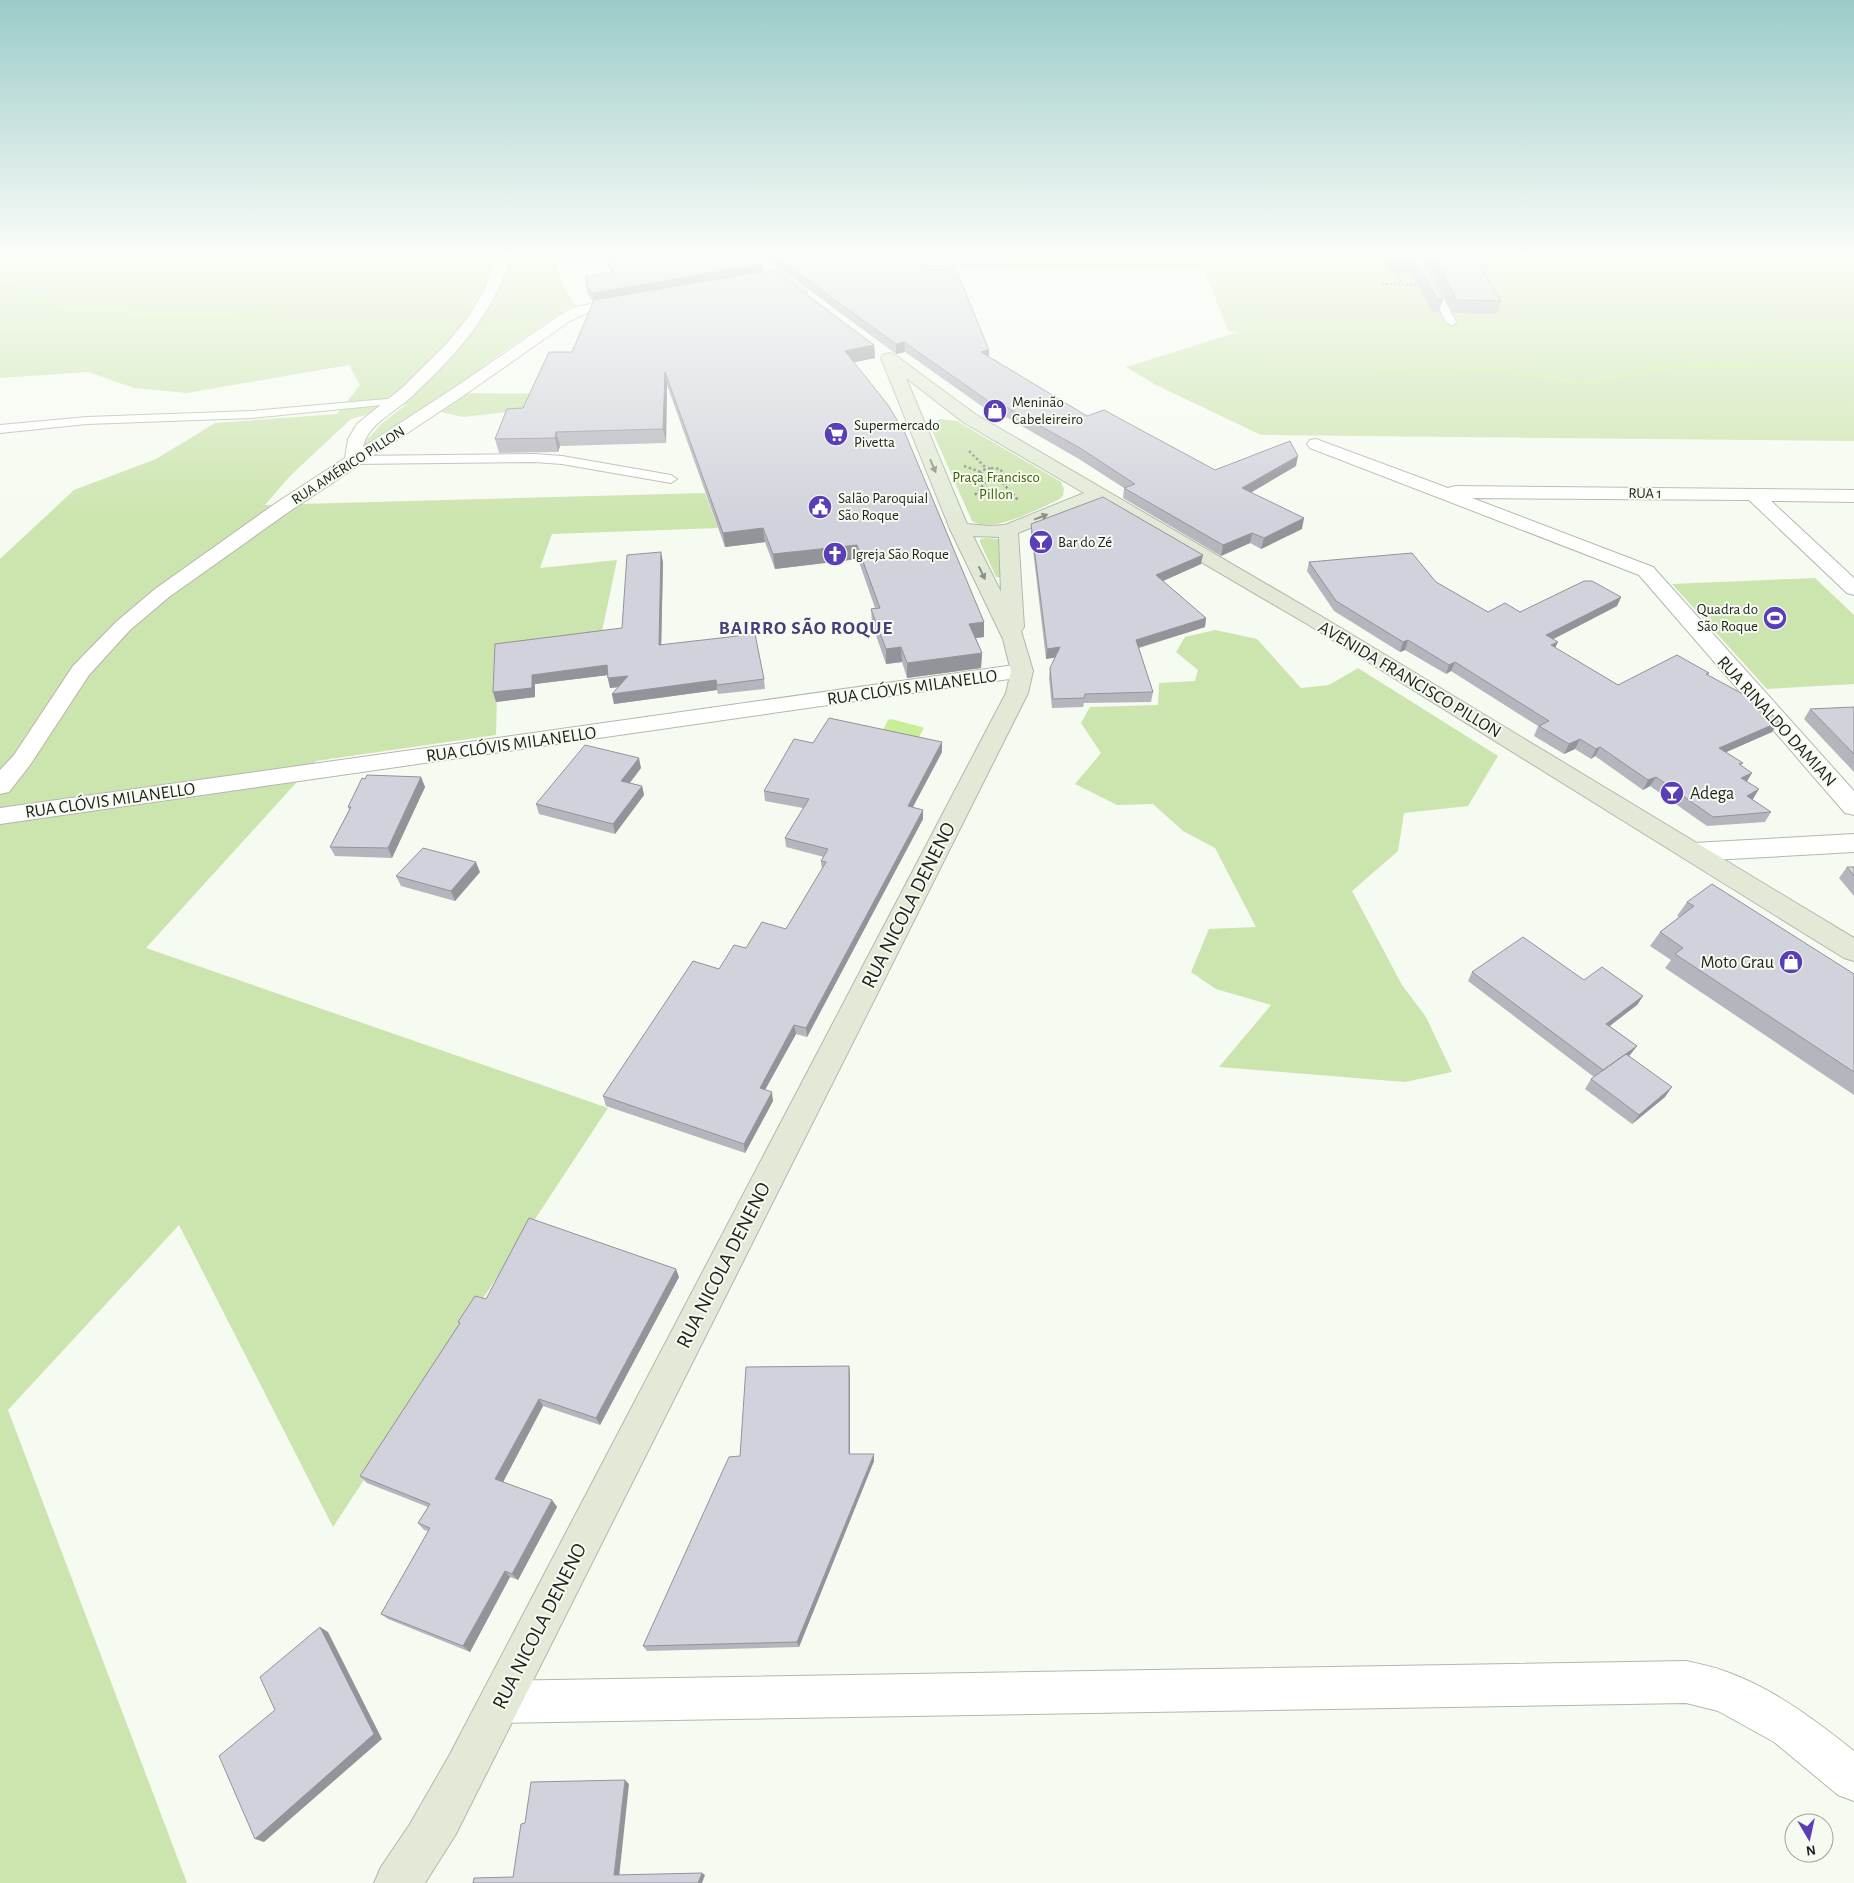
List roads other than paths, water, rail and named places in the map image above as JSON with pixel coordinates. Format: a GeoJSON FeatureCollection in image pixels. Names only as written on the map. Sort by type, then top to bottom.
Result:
{"type":"FeatureCollection","features":[{"type":"Feature","properties":{"kind":"street"},"geometry":{"type":"LineString","coordinates":[[354,460],[353,449],[364,428],[398,401],[454,344]]}},
{"type":"Feature","properties":{"kind":"street","name":"RUA AMÉRICO PILLON"},"geometry":{"type":"LineString","coordinates":[[0,786],[22,760],[81,672],[123,626],[162,593],[283,507],[529,344]]}},
{"type":"Feature","properties":{"kind":"street","name":"AVENIDA FRANCISCO PILLON"},"geometry":{"type":"LineString","coordinates":[[925,416],[884,354],[962,413],[1314,620],[1854,951]]}},
{"type":"Feature","properties":{"kind":"street"},"geometry":{"type":"LineString","coordinates":[[962,413],[925,416],[960,529],[1014,639]]}},
{"type":"Feature","properties":{"kind":"street","name":"RUA RINALDO DAMIAN"},"geometry":{"type":"LineString","coordinates":[[1316,444],[1646,571],[1854,807]]}},
{"type":"Feature","properties":{"kind":"street","name":"RUA 1"},"geometry":{"type":"LineString","coordinates":[[1436,491],[1854,496]]}},
{"type":"Feature","properties":{"kind":"street"},"geometry":{"type":"LineString","coordinates":[[960,529],[988,532],[1008,530],[1098,494]]}},
{"type":"Feature","properties":{"kind":"street"},"geometry":{"type":"LineString","coordinates":[[1753,494],[1850,585]]}},
{"type":"Feature","properties":{"kind":"street"},"geometry":{"type":"LineString","coordinates":[[1008,530],[1014,639]]}},
{"type":"Feature","properties":{"kind":"street","name":"RUA NICOLA DENENO"},"geometry":{"type":"LineString","coordinates":[[397,1883],[411,1864],[445,1806],[500,1702],[1018,693],[1022,672],[1014,639]]}},
{"type":"Feature","properties":{"kind":"street","name":"RUA CLÓVIS MILANELLO"},"geometry":{"type":"LineString","coordinates":[[0,816],[1022,672]]}},
{"type":"Feature","properties":{"kind":"street"},"geometry":{"type":"LineString","coordinates":[[1693,852],[1854,843]]}},
{"type":"Feature","properties":{"kind":"street"},"geometry":{"type":"LineString","coordinates":[[500,1702],[1686,1682],[1725,1692],[1788,1726],[1854,1779]]}},
{"type":"Feature","properties":{"kind":"lane"},"geometry":{"type":"LineString","coordinates":[[0,429],[24,425],[112,419],[256,414],[398,401]]}},
{"type":"Feature","properties":{"kind":"lane"},"geometry":{"type":"LineString","coordinates":[[354,460],[535,458],[562,460],[671,479]]}},
{"type":"Feature","properties":{"kind":"waterway"},"geometry":{"type":"LineString","coordinates":[[1381,371],[1504,370],[1576,382],[1595,381],[1672,366],[1854,366]]}},
{"type":"Feature","properties":{"kind":"place","name":"Meninão Cabeleireiro"},"geometry":{"type":"Point","coordinates":[995,411]}},
{"type":"Feature","properties":{"kind":"place","name":"Supermercado Pivetta"},"geometry":{"type":"Point","coordinates":[836,434]}},
{"type":"Feature","properties":{"kind":"place","name":"Salão Paroquial São Roque"},"geometry":{"type":"Point","coordinates":[820,507]}},
{"type":"Feature","properties":{"kind":"place","name":"Bar do Zé"},"geometry":{"type":"Point","coordinates":[1041,542]}},
{"type":"Feature","properties":{"kind":"place","name":"Igreja São Roque"},"geometry":{"type":"Point","coordinates":[835,554]}},
{"type":"Feature","properties":{"kind":"place","name":"Quadra do São Roque"},"geometry":{"type":"Point","coordinates":[1775,618]}},
{"type":"Feature","properties":{"kind":"place","name":"Adega"},"geometry":{"type":"Point","coordinates":[1672,793]}},
{"type":"Feature","properties":{"kind":"place","name":"Moto Grau"},"geometry":{"type":"Point","coordinates":[1791,962]}},
{"type":"Feature","properties":{"kind":"district","name":"BAIRRO SÃO ROQUE"},"geometry":{"type":"Point","coordinates":[806,627]}},
{"type":"Feature","properties":{"kind":"park label","name":"Praça Francisco Pillon"},"geometry":{"type":"Point","coordinates":[996,486]}}]}
